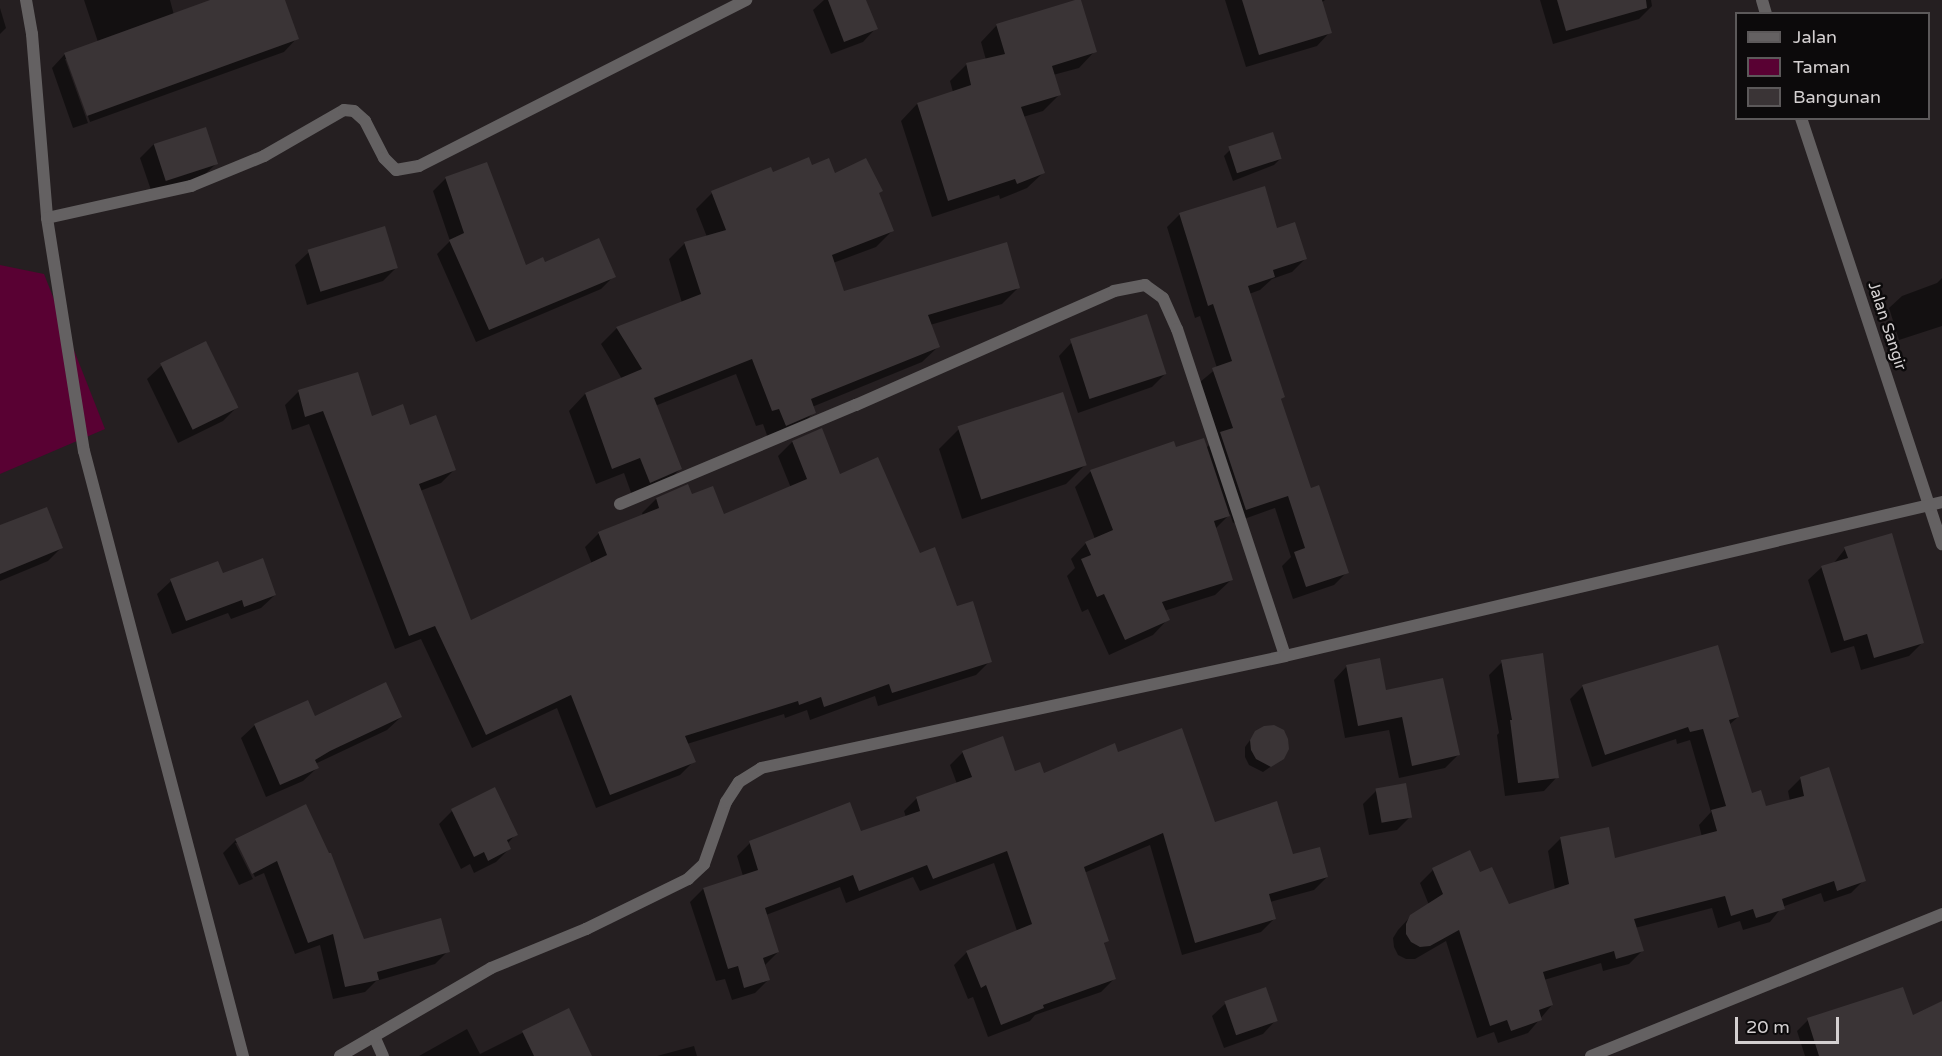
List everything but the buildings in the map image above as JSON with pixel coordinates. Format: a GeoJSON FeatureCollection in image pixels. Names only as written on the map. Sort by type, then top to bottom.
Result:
{"type":"FeatureCollection","features":[{"type":"Feature","properties":{"kind":"street"},"geometry":{"type":"LineString","coordinates":[[26,0],[32,34],[47,218],[84,451],[243,1056]]}},
{"type":"Feature","properties":{"kind":"street"},"geometry":{"type":"LineString","coordinates":[[47,218],[191,186],[264,156],[344,110],[354,111],[365,121],[384,158],[396,170],[419,166],[746,0]]}},
{"type":"Feature","properties":{"kind":"street","name":"Jalan Sangir"},"geometry":{"type":"LineString","coordinates":[[1802,120],[1942,544]]}},
{"type":"Feature","properties":{"kind":"street"},"geometry":{"type":"LineString","coordinates":[[621,504],[856,405],[1114,291],[1145,285],[1163,298],[1177,329],[1285,656]]}},
{"type":"Feature","properties":{"kind":"street"},"geometry":{"type":"LineString","coordinates":[[340,1056],[491,968],[586,929],[688,879],[704,864],[726,802],[739,782],[761,768],[1285,656],[1942,502]]}},
{"type":"Feature","properties":{"kind":"street"},"geometry":{"type":"LineString","coordinates":[[1591,1056],[1942,914]]}},
{"type":"Feature","properties":{"kind":"street"},"geometry":{"type":"LineString","coordinates":[[374,1036],[383,1056]]}},
{"type":"Feature","properties":{"kind":"green space"},"geometry":{"type":"Polygon","coordinates":[[[0,265],[44,274],[105,429],[0,474],[0,265]]]}}]}
